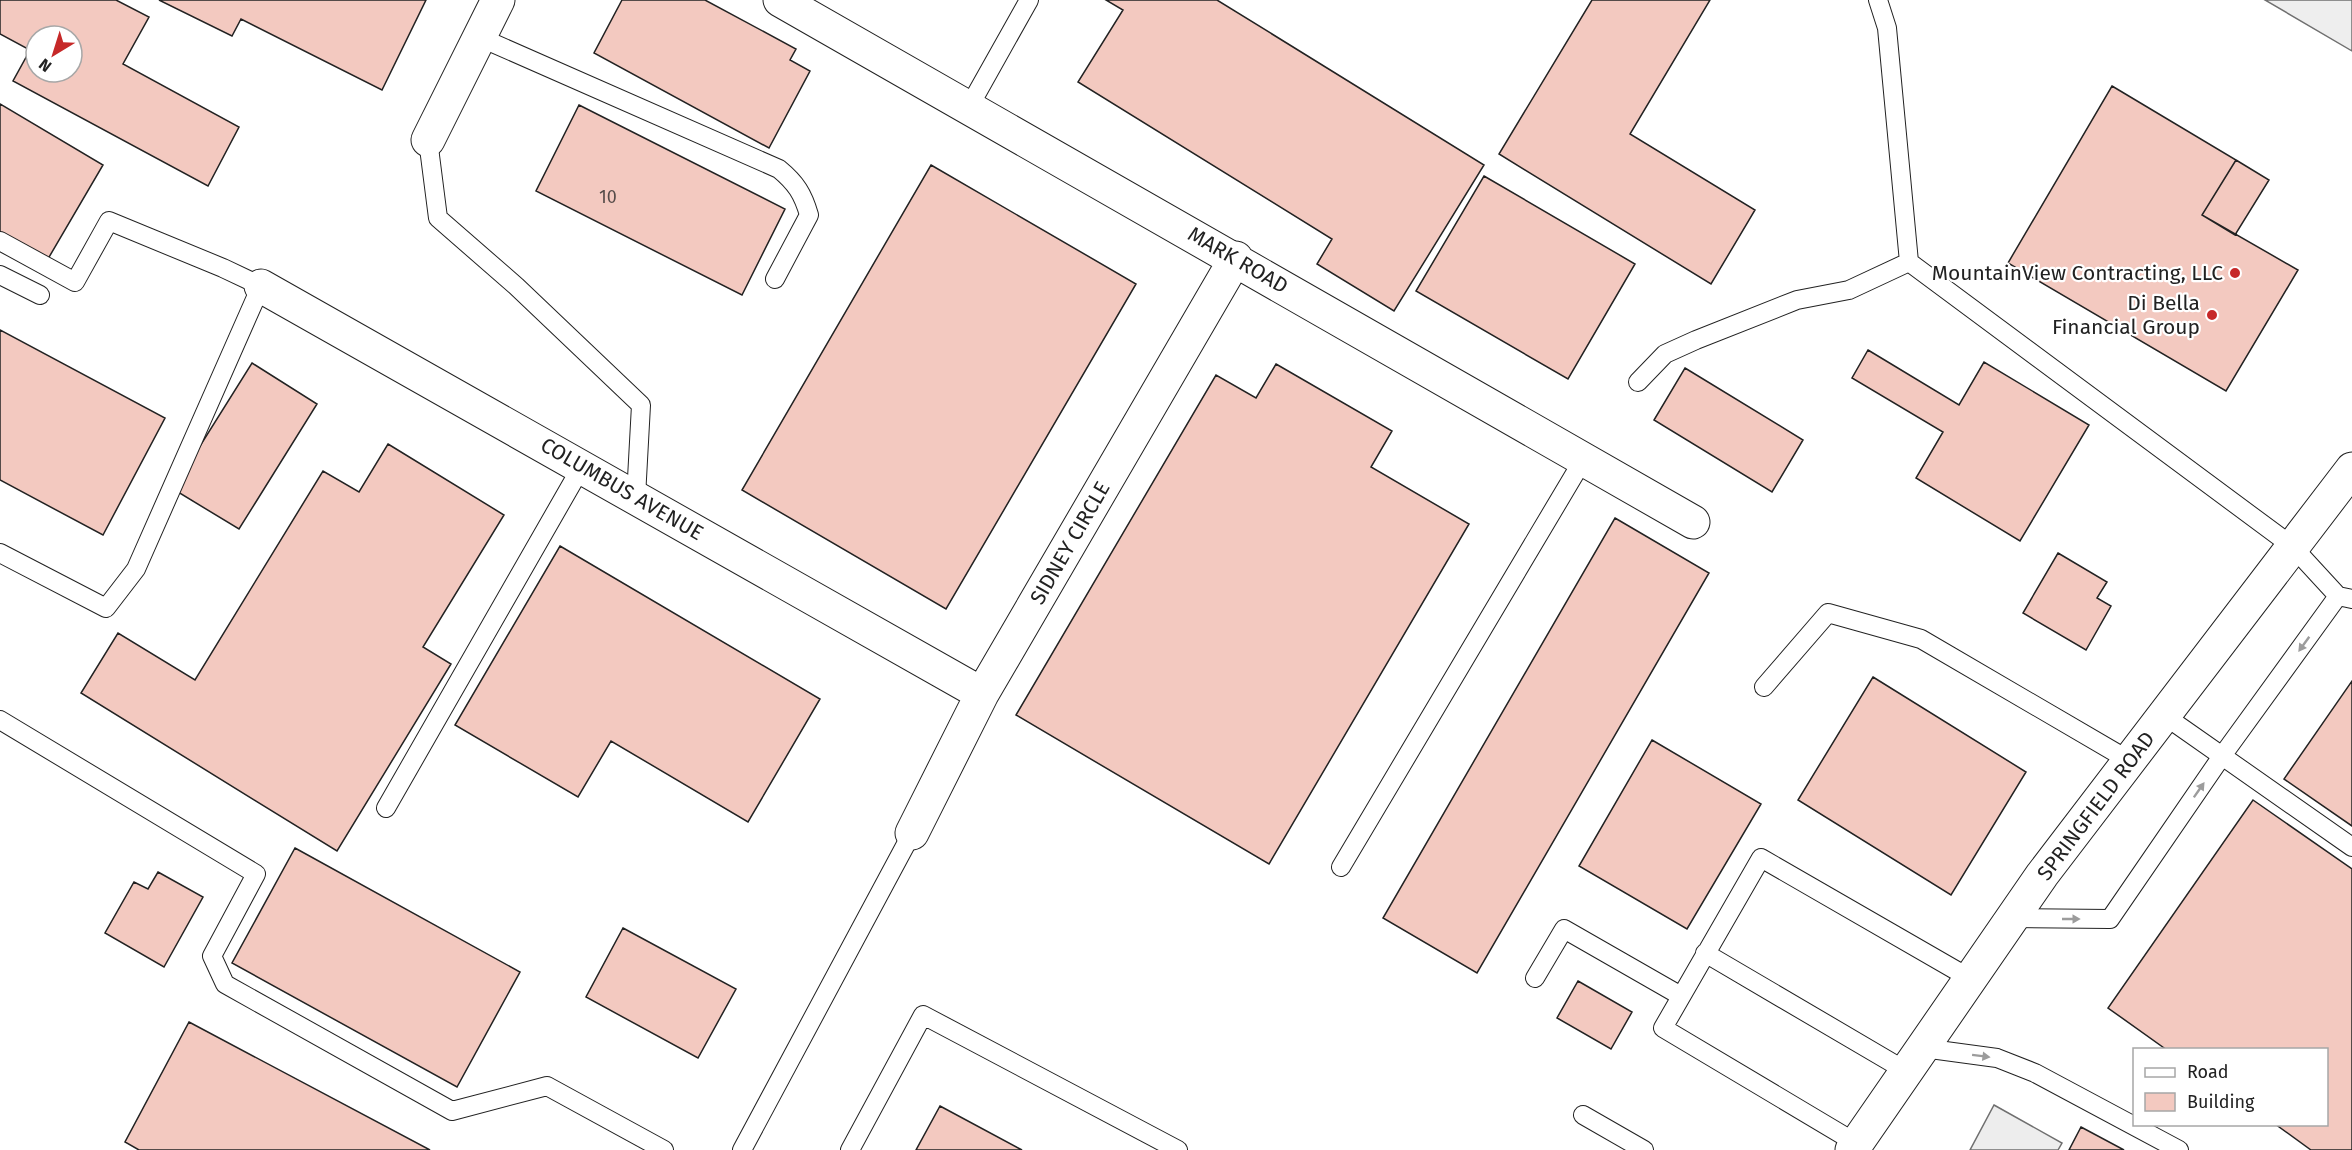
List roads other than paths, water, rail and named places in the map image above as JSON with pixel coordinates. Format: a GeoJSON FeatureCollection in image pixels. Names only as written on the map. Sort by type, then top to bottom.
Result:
{"type":"FeatureCollection","features":[{"type":"Feature","properties":{"kind":"street"},"geometry":{"type":"LineString","coordinates":[[428,140],[498,0]]}},
{"type":"Feature","properties":{"kind":"street","name":"MARK ROAD"},"geometry":{"type":"LineString","coordinates":[[780,0],[1236,258],[1693,522]]}},
{"type":"Feature","properties":{"kind":"street","name":"SIDNEY CIRCLE"},"geometry":{"type":"LineString","coordinates":[[912,833],[982,694],[1236,258]]}},
{"type":"Feature","properties":{"kind":"street","name":"COLUMBUS AVENUE"},"geometry":{"type":"LineString","coordinates":[[261,286],[982,694]]}},
{"type":"Feature","properties":{"kind":"street","name":"SPRINGFIELD ROAD"},"geometry":{"type":"LineString","coordinates":[[1854,1147],[2013,918],[2352,469]]}},
{"type":"Feature","properties":{"kind":"lane"},"geometry":{"type":"LineString","coordinates":[[969,107],[1029,0]]}},
{"type":"Feature","properties":{"kind":"lane"},"geometry":{"type":"LineString","coordinates":[[1878,0],[1887,28],[1909,262],[2292,546],[2345,598],[2222,756],[2110,919],[2013,918]]}},
{"type":"Feature","properties":{"kind":"lane"},"geometry":{"type":"LineString","coordinates":[[479,37],[779,169],[799,188],[809,215],[775,279]]}},
{"type":"Feature","properties":{"kind":"lane"},"geometry":{"type":"LineString","coordinates":[[428,140],[438,218],[516,286],[641,405],[636,497]]}},
{"type":"Feature","properties":{"kind":"lane"},"geometry":{"type":"LineString","coordinates":[[0,241],[75,282],[109,221],[261,286],[136,569],[106,608],[0,553]]}},
{"type":"Feature","properties":{"kind":"lane"},"geometry":{"type":"LineString","coordinates":[[1638,382],[1665,354],[1686,344],[1797,300],[1849,290],[1909,262]]}},
{"type":"Feature","properties":{"kind":"lane"},"geometry":{"type":"LineString","coordinates":[[0,275],[40,295]]}},
{"type":"Feature","properties":{"kind":"lane"},"geometry":{"type":"LineString","coordinates":[[1341,867],[1583,460]]}},
{"type":"Feature","properties":{"kind":"lane"},"geometry":{"type":"LineString","coordinates":[[386,808],[582,466]]}},
{"type":"Feature","properties":{"kind":"lane"},"geometry":{"type":"LineString","coordinates":[[1764,687],[1828,613],[1921,639],[2130,761]]}},
{"type":"Feature","properties":{"kind":"lane"},"geometry":{"type":"LineString","coordinates":[[2165,716],[2352,847]]}},
{"type":"Feature","properties":{"kind":"lane"},"geometry":{"type":"LineString","coordinates":[[0,720],[256,874],[212,956],[225,984],[452,1111],[547,1086],[664,1150]]}},
{"type":"Feature","properties":{"kind":"lane"},"geometry":{"type":"LineString","coordinates":[[742,1150],[912,833]]}},
{"type":"Feature","properties":{"kind":"lane"},"geometry":{"type":"LineString","coordinates":[[1854,1147],[1663,1028],[1761,858],[1971,979]]}},
{"type":"Feature","properties":{"kind":"lane"},"geometry":{"type":"LineString","coordinates":[[1535,978],[1564,928],[1681,996]]}},
{"type":"Feature","properties":{"kind":"lane"},"geometry":{"type":"LineString","coordinates":[[1706,953],[1915,1059],[1997,1058],[2035,1073],[2133,1125]]}},
{"type":"Feature","properties":{"kind":"lane"},"geometry":{"type":"LineString","coordinates":[[850,1150],[923,1015],[1178,1150]]}},
{"type":"Feature","properties":{"kind":"lane"},"geometry":{"type":"LineString","coordinates":[[1583,1115],[1644,1150]]}},
{"type":"Feature","properties":{"kind":"lane"},"geometry":{"type":"LineString","coordinates":[[2134,1126],[2179,1150]]}},
{"type":"Feature","properties":{"kind":"place","name":"MountainView Contracting, LLC"},"geometry":{"type":"Point","coordinates":[2235,273]}},
{"type":"Feature","properties":{"kind":"place","name":"Di Bella Financial Group"},"geometry":{"type":"Point","coordinates":[2212,315]}}]}
